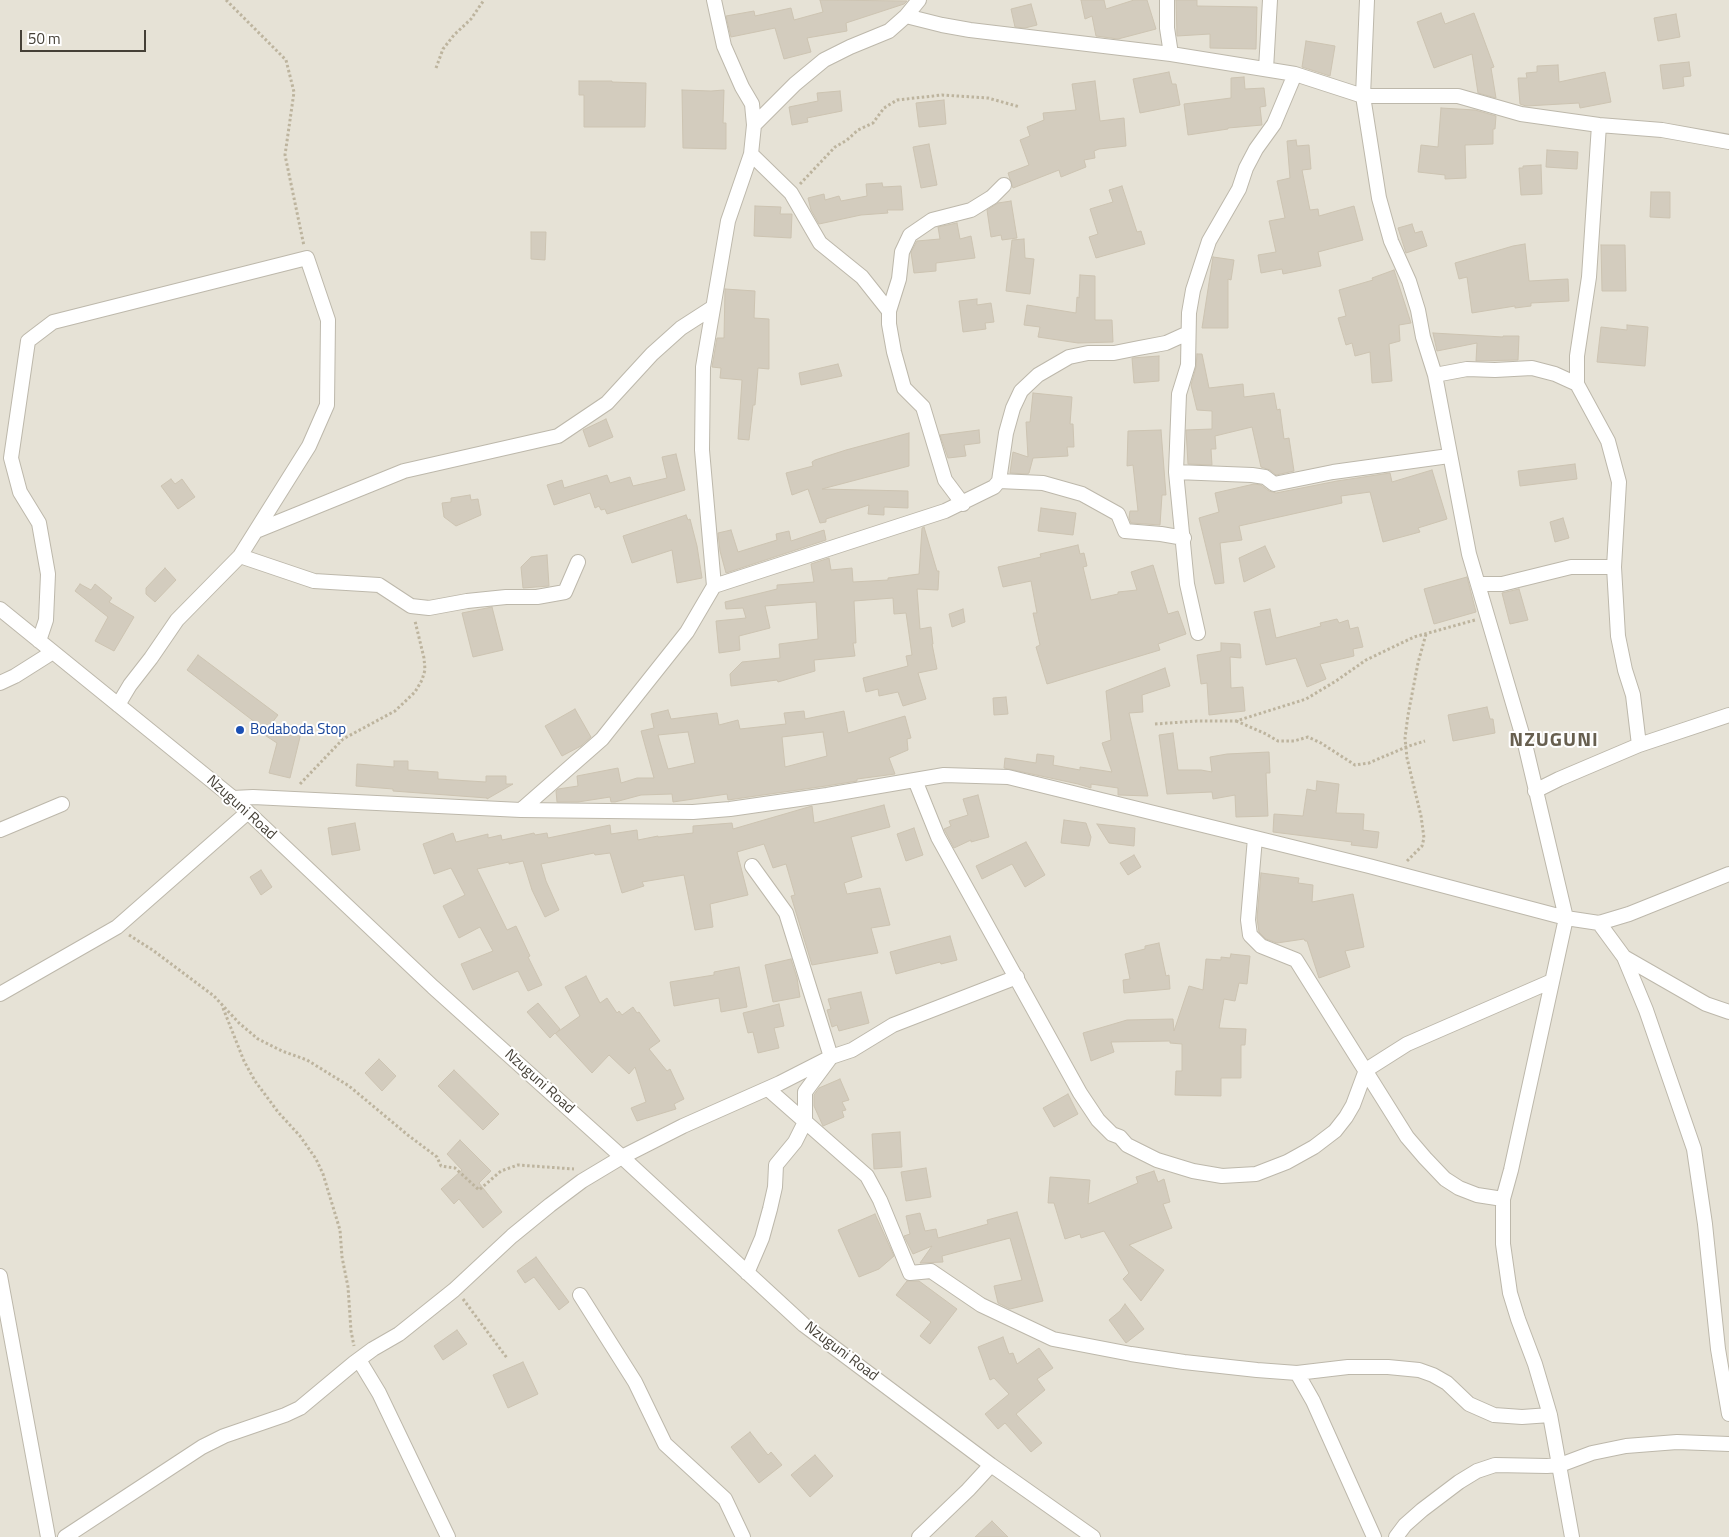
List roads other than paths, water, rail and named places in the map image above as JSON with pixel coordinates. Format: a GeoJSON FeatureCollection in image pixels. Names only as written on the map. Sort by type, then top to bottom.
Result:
{"type":"FeatureCollection","features":[{"type":"Feature","properties":{"kind":"street"},"geometry":{"type":"LineString","coordinates":[[521,810],[602,739],[687,632],[714,586],[702,450],[702,367],[728,221],[752,154],[754,125],[752,104],[742,87],[724,46],[714,0]]}},
{"type":"Feature","properties":{"kind":"street"},"geometry":{"type":"LineString","coordinates":[[754,125],[795,84],[824,60],[889,31],[906,16],[919,0]]}},
{"type":"Feature","properties":{"kind":"street"},"geometry":{"type":"LineString","coordinates":[[1167,0],[1167,28],[1171,54]]}},
{"type":"Feature","properties":{"kind":"street"},"geometry":{"type":"LineString","coordinates":[[1266,69],[1270,0]]}},
{"type":"Feature","properties":{"kind":"street"},"geometry":{"type":"LineString","coordinates":[[1366,0],[1363,96],[1379,198],[1391,241],[1409,281],[1435,376],[1469,554],[1525,744],[1566,918],[1511,1170],[1503,1198],[1503,1244],[1510,1293],[1536,1364],[1550,1415],[1572,1537]]}},
{"type":"Feature","properties":{"kind":"street"},"geometry":{"type":"LineString","coordinates":[[906,16],[970,30],[1171,54],[1295,74],[1363,96],[1458,96],[1521,114],[1599,125],[1662,130],[1729,142]]}},
{"type":"Feature","properties":{"kind":"street"},"geometry":{"type":"LineString","coordinates":[[1198,633],[1187,584],[1184,538],[1176,472],[1179,394],[1188,365],[1189,313],[1193,290],[1209,241],[1239,189],[1246,168],[1256,149],[1274,124],[1295,74]]}},
{"type":"Feature","properties":{"kind":"street"},"geometry":{"type":"LineString","coordinates":[[1599,125],[1589,277],[1578,356],[1577,384],[1608,441],[1620,482],[1614,567],[1618,636],[1625,670],[1633,695],[1639,745]]}},
{"type":"Feature","properties":{"kind":"street"},"geometry":{"type":"LineString","coordinates":[[752,154],[791,193],[820,243],[862,277],[889,312]]}},
{"type":"Feature","properties":{"kind":"street"},"geometry":{"type":"LineString","coordinates":[[962,504],[945,480],[923,407],[904,388],[894,352],[889,312],[899,279],[902,252],[910,235],[932,220],[971,210],[992,197],[1004,185]]}},
{"type":"Feature","properties":{"kind":"street"},"geometry":{"type":"LineString","coordinates":[[39,641],[46,620],[48,574],[39,523],[20,492],[11,458],[28,341],[53,322],[307,258],[328,320],[327,405],[309,446],[240,556],[177,620],[130,685],[118,705]]}},
{"type":"Feature","properties":{"kind":"street"},"geometry":{"type":"LineString","coordinates":[[256,531],[404,471],[558,436],[607,404],[652,354],[681,328],[712,308]]}},
{"type":"Feature","properties":{"kind":"street"},"geometry":{"type":"LineString","coordinates":[[714,586],[945,511],[994,487],[998,481],[1006,433],[1013,408],[1021,392],[1038,375],[1069,357],[1088,353],[1114,353],[1166,343],[1188,333]]}},
{"type":"Feature","properties":{"kind":"street"},"geometry":{"type":"LineString","coordinates":[[1435,376],[1467,369],[1532,368],[1555,374],[1577,384]]}},
{"type":"Feature","properties":{"kind":"street"},"geometry":{"type":"LineString","coordinates":[[1176,472],[1252,474],[1265,477],[1274,484],[1333,472],[1450,456]]}},
{"type":"Feature","properties":{"kind":"street"},"geometry":{"type":"LineString","coordinates":[[998,481],[1043,483],[1082,494],[1118,514],[1125,531],[1184,538]]}},
{"type":"Feature","properties":{"kind":"street"},"geometry":{"type":"LineString","coordinates":[[240,556],[314,581],[379,585],[411,606],[429,608],[467,601],[506,597],[537,597],[565,592],[578,562]]}},
{"type":"Feature","properties":{"kind":"street"},"geometry":{"type":"LineString","coordinates":[[1478,584],[1502,584],[1571,567],[1614,567]]}},
{"type":"Feature","properties":{"kind":"street","name":"Nzuguni Road"},"geometry":{"type":"LineString","coordinates":[[0,609],[233,798],[433,987],[622,1157],[804,1325],[991,1465],[1093,1537]]}},
{"type":"Feature","properties":{"kind":"street"},"geometry":{"type":"LineString","coordinates":[[0,683],[15,676],[53,652]]}},
{"type":"Feature","properties":{"kind":"street"},"geometry":{"type":"LineString","coordinates":[[1535,791],[1639,745],[1729,715]]}},
{"type":"Feature","properties":{"kind":"street"},"geometry":{"type":"LineString","coordinates":[[233,798],[253,797],[521,810],[693,812],[798,799],[944,775],[1008,776],[1396,873],[1566,918],[1599,923],[1629,914],[1729,874]]}},
{"type":"Feature","properties":{"kind":"street"},"geometry":{"type":"LineString","coordinates":[[915,780],[938,837],[1080,1093],[1098,1120],[1112,1134],[1120,1137],[1127,1145],[1157,1160],[1193,1171],[1222,1176],[1256,1174],[1288,1162],[1300,1156],[1335,1131],[1353,1105],[1366,1070],[1408,1044],[1552,980]]}},
{"type":"Feature","properties":{"kind":"street"},"geometry":{"type":"LineString","coordinates":[[0,830],[62,804]]}},
{"type":"Feature","properties":{"kind":"street"},"geometry":{"type":"LineString","coordinates":[[0,994],[117,926],[248,812]]}},
{"type":"Feature","properties":{"kind":"street"},"geometry":{"type":"LineString","coordinates":[[1255,838],[1248,920],[1250,935],[1261,946],[1296,960],[1407,1137],[1425,1158],[1445,1178],[1460,1188],[1477,1195],[1503,1198]]}},
{"type":"Feature","properties":{"kind":"street"},"geometry":{"type":"LineString","coordinates":[[752,866],[786,913],[830,1057]]}},
{"type":"Feature","properties":{"kind":"street"},"geometry":{"type":"LineString","coordinates":[[1599,923],[1624,957],[1649,1019],[1694,1149],[1705,1224],[1718,1349],[1729,1414]]}},
{"type":"Feature","properties":{"kind":"street"},"geometry":{"type":"LineString","coordinates":[[1624,957],[1706,1004],[1729,1012]]}},
{"type":"Feature","properties":{"kind":"street"},"geometry":{"type":"LineString","coordinates":[[66,1537],[202,1447],[224,1436],[276,1419],[300,1408],[373,1349],[399,1334],[454,1290],[512,1236],[574,1187],[622,1157],[683,1126],[768,1089],[830,1057],[852,1050],[893,1025],[1017,977]]}},
{"type":"Feature","properties":{"kind":"street"},"geometry":{"type":"LineString","coordinates":[[748,1273],[762,1238],[770,1209],[775,1187],[776,1165],[794,1142],[805,1122],[805,1092],[830,1057]]}},
{"type":"Feature","properties":{"kind":"street"},"geometry":{"type":"LineString","coordinates":[[768,1089],[867,1176],[880,1200],[910,1273],[931,1271],[982,1305],[1053,1339],[1184,1362],[1297,1372],[1348,1367],[1388,1367],[1419,1370],[1447,1382],[1469,1404],[1494,1415],[1522,1417],[1550,1415]]}},
{"type":"Feature","properties":{"kind":"street"},"geometry":{"type":"LineString","coordinates":[[0,1276],[3,1302],[48,1537]]}},
{"type":"Feature","properties":{"kind":"street"},"geometry":{"type":"LineString","coordinates":[[580,1295],[635,1382],[665,1444],[725,1500],[743,1537]]}},
{"type":"Feature","properties":{"kind":"street"},"geometry":{"type":"LineString","coordinates":[[359,1360],[379,1393],[448,1537]]}},
{"type":"Feature","properties":{"kind":"street"},"geometry":{"type":"LineString","coordinates":[[1297,1372],[1313,1402],[1374,1537]]}},
{"type":"Feature","properties":{"kind":"street"},"geometry":{"type":"LineString","coordinates":[[1396,1537],[1405,1525],[1422,1510],[1460,1482],[1477,1472],[1495,1465],[1560,1465],[1592,1452],[1626,1446],[1677,1442],[1729,1444]]}},
{"type":"Feature","properties":{"kind":"street"},"geometry":{"type":"LineString","coordinates":[[920,1537],[991,1465]]}},
{"type":"Feature","properties":{"kind":"place","name":"Bodaboda Stop"},"geometry":{"type":"Point","coordinates":[240,730]}},
{"type":"Feature","properties":{"kind":"district","name":"NZUGUNI"},"geometry":{"type":"Point","coordinates":[1554,741]}}]}
